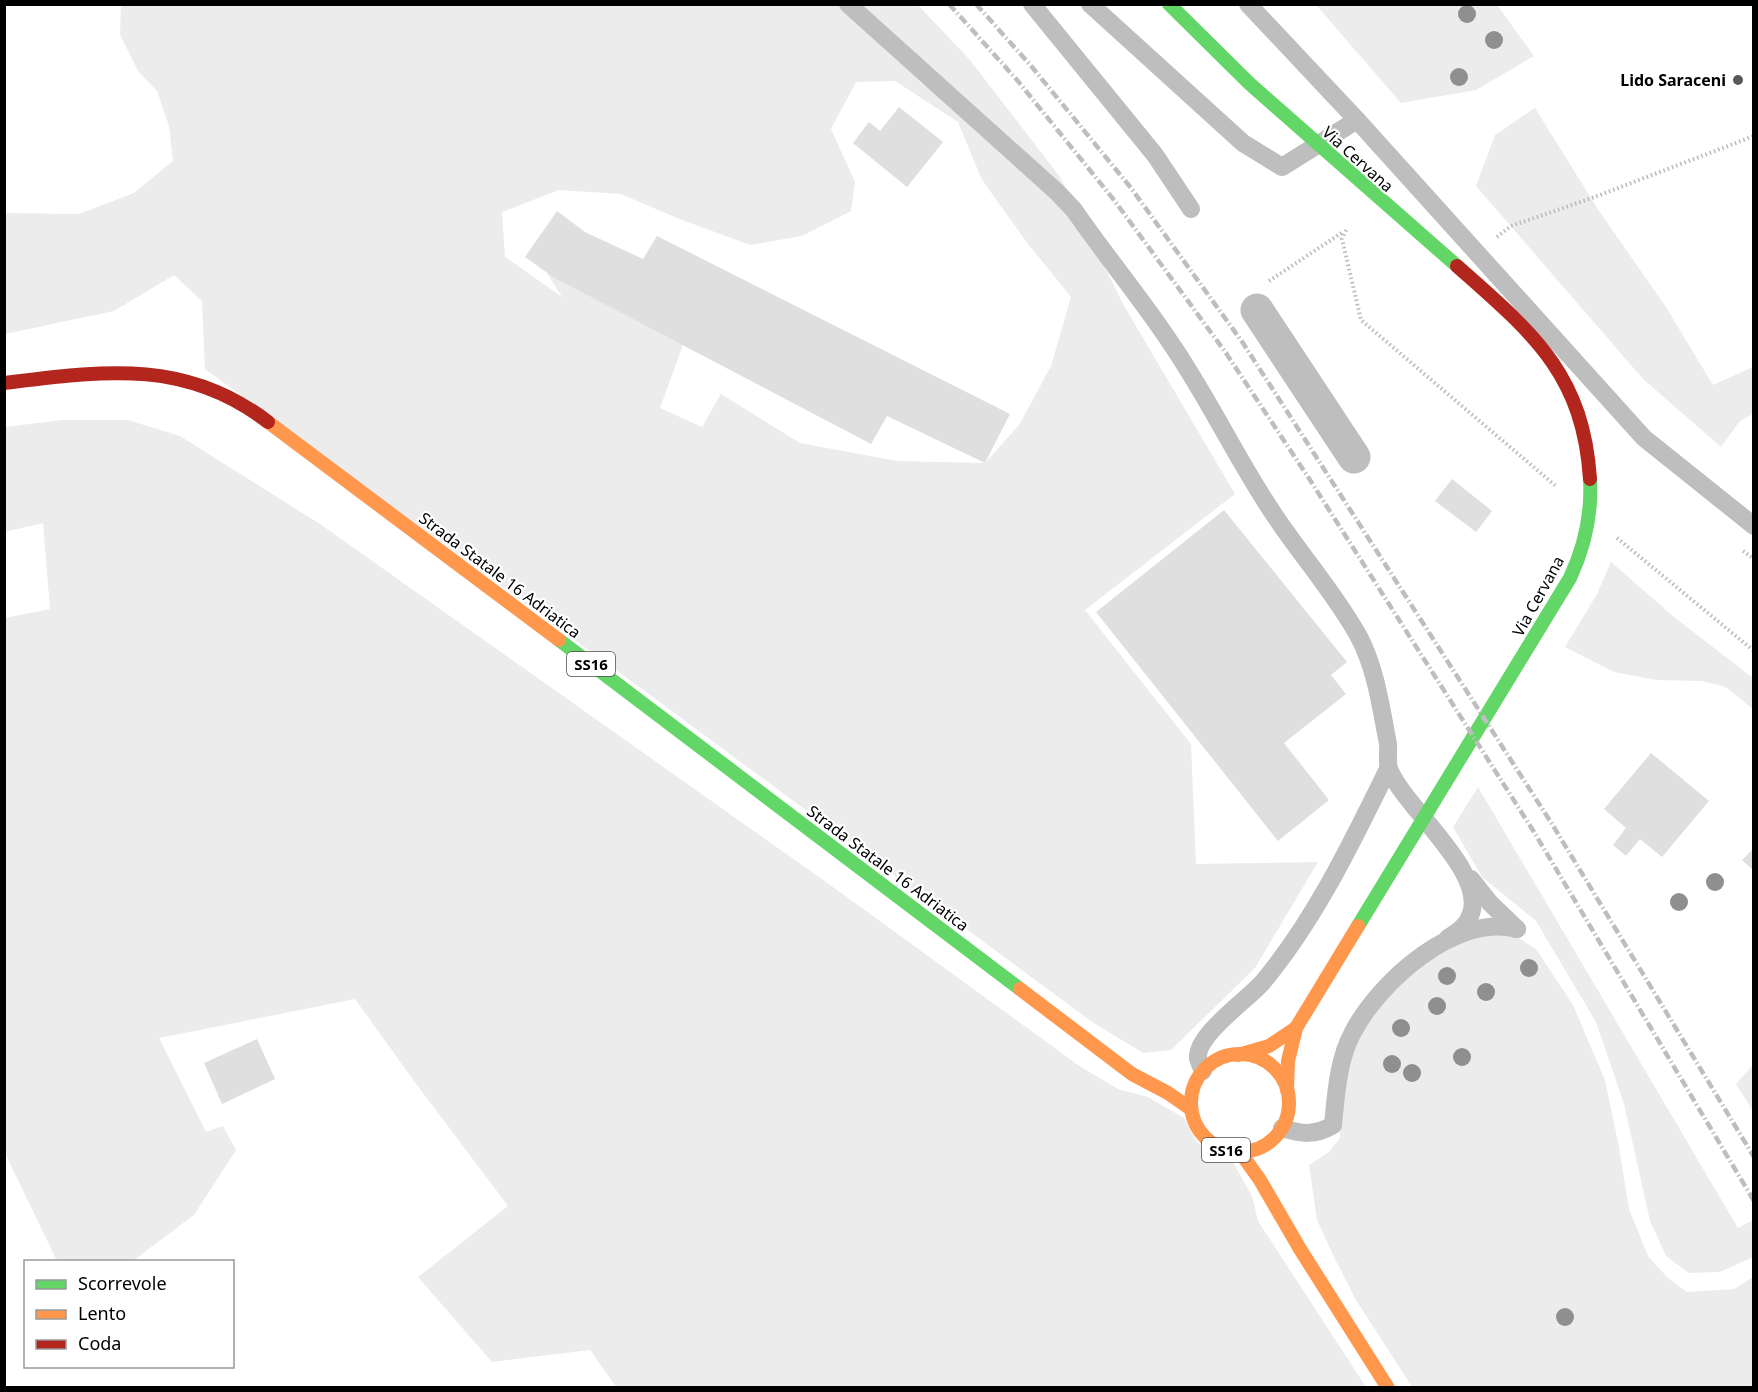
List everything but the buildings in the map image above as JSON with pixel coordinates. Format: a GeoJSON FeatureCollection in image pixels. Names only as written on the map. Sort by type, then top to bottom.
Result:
{"type":"FeatureCollection","features":[{"type":"Feature","properties":{"kind":"main road","name":"Via Cervana"},"geometry":{"type":"LineString","coordinates":[[1169,4],[1250,84],[1522,324],[1559,369],[1578,412],[1589,457],[1591,482],[1586,530],[1580,554],[1565,588],[1296,1028],[1288,1060],[1287,1090]]}},
{"type":"Feature","properties":{"kind":"main road","name":"Strada Statale 16 Adriatica"},"geometry":{"type":"LineString","coordinates":[[4,383],[81,373],[161,374],[202,385],[240,402],[365,493],[1132,1074]]}},
{"type":"Feature","properties":{"kind":"main road","name":"Via Cervana"},"geometry":{"type":"LineString","coordinates":[[1238,1055],[1269,1046],[1296,1028]]}},
{"type":"Feature","properties":{"kind":"main road","name":"SS16"},"geometry":{"type":"LineString","coordinates":[[1132,1074],[1180,1082],[1200,1075],[1225,1056],[1238,1055]]}},
{"type":"Feature","properties":{"kind":"main road"},"geometry":{"type":"LineString","coordinates":[[1238,1055],[1254,1057],[1269,1064],[1280,1075],[1287,1090],[1289,1103],[1287,1115],[1279,1132],[1277,1152]]}},
{"type":"Feature","properties":{"kind":"main road","name":"SS16"},"geometry":{"type":"LineString","coordinates":[[1132,1074],[1168,1093],[1191,1109],[1202,1135],[1212,1144],[1226,1150],[1240,1152],[1260,1148],[1279,1132]]}},
{"type":"Feature","properties":{"kind":"main road"},"geometry":{"type":"LineString","coordinates":[[1191,1109],[1192,1093],[1200,1075]]}},
{"type":"Feature","properties":{"kind":"main road","name":"SS16"},"geometry":{"type":"LineString","coordinates":[[1240,1152],[1260,1180],[1286,1226],[1388,1388]]}},
{"type":"Feature","properties":{"kind":"main road","name":"SS16"},"geometry":{"type":"LineString","coordinates":[[1278,1181],[1286,1226]]}},
{"type":"Feature","properties":{"kind":"street"},"geometry":{"type":"LineString","coordinates":[[1258,299],[1354,457]]}},
{"type":"Feature","properties":{"kind":"lane"},"geometry":{"type":"LineString","coordinates":[[848,4],[1074,210],[1171,343],[1271,511],[1324,583],[1359,637],[1372,669],[1389,751],[1389,769],[1311,913],[1270,973],[1252,994],[1206,1036],[1200,1046],[1198,1058],[1200,1075]]}},
{"type":"Feature","properties":{"kind":"lane"},"geometry":{"type":"LineString","coordinates":[[1032,4],[1155,154],[1191,209]]}},
{"type":"Feature","properties":{"kind":"lane"},"geometry":{"type":"LineString","coordinates":[[1090,4],[1243,143],[1282,167],[1357,120]]}},
{"type":"Feature","properties":{"kind":"lane"},"geometry":{"type":"LineString","coordinates":[[1248,4],[1357,120],[1644,438],[1754,526]]}},
{"type":"Feature","properties":{"kind":"lane"},"geometry":{"type":"LineString","coordinates":[[1389,769],[1405,795],[1446,848],[1490,903],[1517,929],[1497,925],[1489,926],[1448,938]]}},
{"type":"Feature","properties":{"kind":"lane"},"geometry":{"type":"LineString","coordinates":[[1279,1132],[1310,1134],[1323,1132],[1333,1125],[1337,1086],[1352,1032],[1384,990],[1413,963],[1467,922],[1473,906],[1472,889],[1458,863]]}},
{"type":"Feature","properties":{"kind":"path"},"geometry":{"type":"LineString","coordinates":[[1477,252],[1510,226],[1592,198],[1754,136]]}},
{"type":"Feature","properties":{"kind":"path"},"geometry":{"type":"LineString","coordinates":[[1258,299],[1346,230],[1342,239],[1361,320],[1554,484]]}},
{"type":"Feature","properties":{"kind":"path"},"geometry":{"type":"LineString","coordinates":[[1625,544],[1754,651]]}},
{"type":"Feature","properties":{"kind":"shaded area"},"geometry":{"type":"Polygon","coordinates":[[[121,5],[918,5],[970,60],[1060,177],[1123,304],[1235,494],[1085,610],[1191,744],[1196,864],[1318,862],[1255,968],[1171,1050],[1143,1053],[1092,1022],[205,369],[202,301],[174,275],[114,311],[5,334],[4,213],[79,214],[134,193],[173,161],[169,126],[157,91],[138,71],[120,35],[121,5]],[[895,81],[856,82],[831,129],[855,182],[851,211],[802,236],[750,245],[621,194],[559,190],[502,212],[505,257],[562,297],[547,273],[683,345],[660,408],[702,427],[721,394],[800,443],[897,461],[985,463],[1019,425],[1051,366],[1071,297],[1028,244],[982,180],[958,122],[895,81]]]}},
{"type":"Feature","properties":{"kind":"shaded area"},"geometry":{"type":"Polygon","coordinates":[[[1316,5],[1497,5],[1534,56],[1476,90],[1401,103],[1316,5]]]}},
{"type":"Feature","properties":{"kind":"shaded area"},"geometry":{"type":"Polygon","coordinates":[[[1535,108],[1599,211],[1666,307],[1713,385],[1753,367],[1753,414],[1740,421],[1721,447],[1643,379],[1476,186],[1495,135],[1535,108]]]}},
{"type":"Feature","properties":{"kind":"shaded area"},"geometry":{"type":"Polygon","coordinates":[[[62,420],[128,420],[180,436],[320,524],[826,882],[1081,1067],[1118,1089],[1148,1097],[1184,1118],[1196,1141],[1204,1148],[1233,1162],[1252,1196],[1258,1221],[1366,1387],[617,1388],[590,1350],[492,1362],[418,1277],[508,1206],[355,999],[159,1038],[206,1132],[223,1126],[236,1150],[194,1215],[134,1260],[57,1260],[5,1153],[5,618],[50,609],[43,523],[5,532],[5,427],[62,420]]]}},
{"type":"Feature","properties":{"kind":"shaded area"},"geometry":{"type":"Polygon","coordinates":[[[1611,562],[1674,617],[1753,678],[1753,709],[1726,687],[1702,681],[1656,680],[1614,672],[1565,647],[1597,594],[1611,562]]]}},
{"type":"Feature","properties":{"kind":"shaded area"},"geometry":{"type":"Polygon","coordinates":[[[1478,787],[1738,1228],[1753,1220],[1753,1257],[1720,1272],[1689,1273],[1666,1256],[1650,1221],[1624,1104],[1596,1022],[1536,921],[1482,877],[1453,827],[1478,787]]]}},
{"type":"Feature","properties":{"kind":"shaded area"},"geometry":{"type":"Polygon","coordinates":[[[1509,932],[1536,949],[1573,1005],[1605,1080],[1629,1209],[1648,1256],[1667,1277],[1687,1292],[1734,1289],[1753,1277],[1753,1387],[1412,1387],[1356,1300],[1317,1220],[1309,1165],[1329,1152],[1340,1138],[1340,1113],[1348,1052],[1368,1014],[1444,944],[1509,932]]]}},
{"type":"Feature","properties":{"kind":"shaded area"},"geometry":{"type":"Polygon","coordinates":[[[1753,1065],[1753,1111],[1736,1084],[1753,1065]]]}},
{"type":"Feature","properties":{"kind":"railway"},"geometry":{"type":"LineString","coordinates":[[949,4],[1017,80],[1114,200],[1226,353],[1310,480],[1534,832],[1754,1201]]}},
{"type":"Feature","properties":{"kind":"railway"},"geometry":{"type":"LineString","coordinates":[[976,4],[1032,67],[1131,188],[1243,343],[1552,824],[1754,1157]]}},
{"type":"Feature","properties":{"kind":"traffic: fast"},"geometry":{"type":"LineString","coordinates":[[1169,4],[1250,84],[1457,266]]}},
{"type":"Feature","properties":{"kind":"traffic: fast"},"geometry":{"type":"LineString","coordinates":[[1358,926],[1570,578],[1586,530],[1590,505],[1590,479]]}},
{"type":"Feature","properties":{"kind":"traffic: fast"},"geometry":{"type":"LineString","coordinates":[[559,640],[1020,989]]}},
{"type":"Feature","properties":{"kind":"traffic: slow"},"geometry":{"type":"LineString","coordinates":[[268,422],[559,640]]}},
{"type":"Feature","properties":{"kind":"traffic: slow"},"geometry":{"type":"LineString","coordinates":[[1287,1090],[1288,1061],[1296,1028],[1358,926]]}},
{"type":"Feature","properties":{"kind":"traffic: slow"},"geometry":{"type":"LineString","coordinates":[[1020,989],[1132,1074],[1168,1093],[1191,1109]]}},
{"type":"Feature","properties":{"kind":"traffic: slow"},"geometry":{"type":"LineString","coordinates":[[1238,1055],[1269,1046],[1296,1028]]}},
{"type":"Feature","properties":{"kind":"traffic: slow"},"geometry":{"type":"LineString","coordinates":[[1240,1054],[1259,1058],[1274,1069],[1285,1084],[1289,1103],[1285,1122],[1274,1137],[1259,1148],[1240,1152],[1221,1148],[1206,1137],[1195,1122],[1191,1103],[1195,1084],[1206,1069],[1221,1058],[1240,1054]]}},
{"type":"Feature","properties":{"kind":"traffic: slow"},"geometry":{"type":"LineString","coordinates":[[1240,1152],[1260,1180],[1300,1249],[1388,1388]]}},
{"type":"Feature","properties":{"kind":"traffic: jam"},"geometry":{"type":"LineString","coordinates":[[1457,266],[1508,312],[1549,357],[1577,410],[1585,442],[1590,479]]}},
{"type":"Feature","properties":{"kind":"traffic: jam"},"geometry":{"type":"LineString","coordinates":[[4,383],[109,373],[174,378],[206,387],[237,401],[268,422]]}},
{"type":"Feature","properties":{"kind":"place","name":"Lido Saraceni"},"geometry":{"type":"Point","coordinates":[1738,80]}}]}
